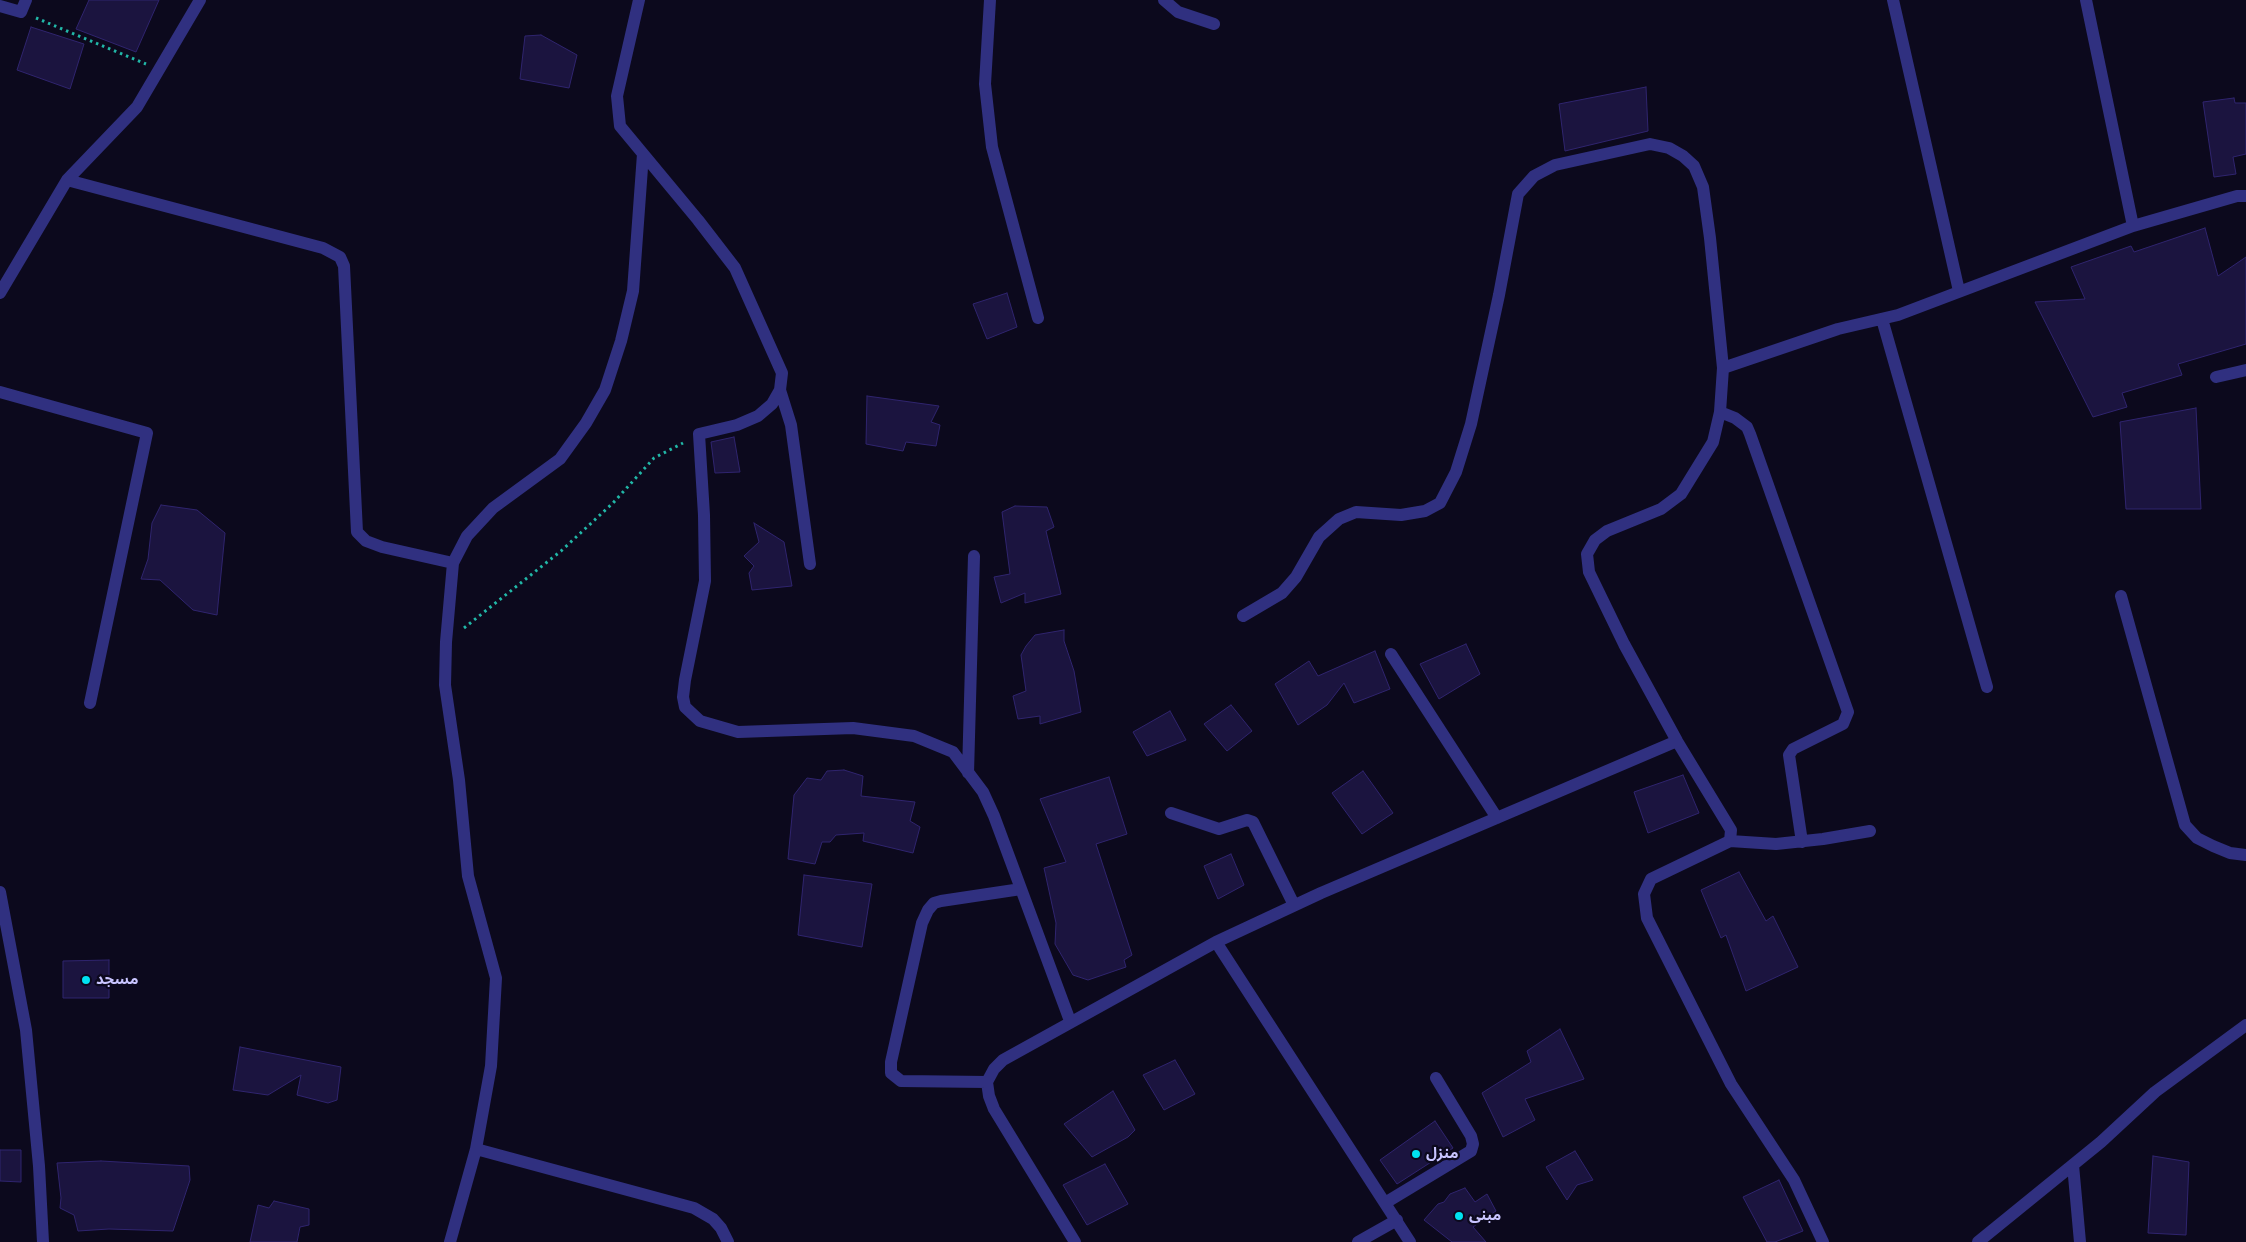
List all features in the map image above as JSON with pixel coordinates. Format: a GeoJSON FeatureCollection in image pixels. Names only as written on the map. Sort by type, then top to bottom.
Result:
{"type":"FeatureCollection","features":[{"type":"Feature","properties":{"kind":"street"},"geometry":{"type":"LineString","coordinates":[[0,293],[68,180],[136,107],[200,0]]}},
{"type":"Feature","properties":{"kind":"street"},"geometry":{"type":"LineString","coordinates":[[639,0],[617,96],[620,126],[698,220],[734,268],[782,373],[780,390],[772,404],[758,416],[738,425],[700,434],[704,515],[704,581],[685,680],[683,697],[685,707],[700,721],[738,732],[853,728],[914,736],[942,745],[953,752],[982,792],[994,816],[1070,1021]]}},
{"type":"Feature","properties":{"kind":"street"},"geometry":{"type":"LineString","coordinates":[[990,0],[985,84],[992,147],[1038,318]]}},
{"type":"Feature","properties":{"kind":"street"},"geometry":{"type":"LineString","coordinates":[[1164,0],[1178,12],[1214,24]]}},
{"type":"Feature","properties":{"kind":"street"},"geometry":{"type":"LineString","coordinates":[[1893,0],[1959,292]]}},
{"type":"Feature","properties":{"kind":"street"},"geometry":{"type":"LineString","coordinates":[[2086,0],[2133,226]]}},
{"type":"Feature","properties":{"kind":"street"},"geometry":{"type":"LineString","coordinates":[[0,6],[24,6]]}},
{"type":"Feature","properties":{"kind":"street"},"geometry":{"type":"LineString","coordinates":[[1242,616],[1263,606],[1282,593],[1296,577],[1318,537],[1339,518],[1356,512],[1401,515],[1425,511],[1440,503],[1456,472],[1470,424],[1497,304],[1518,194],[1534,176],[1555,165],[1650,144],[1669,148],[1683,156],[1694,166],[1703,187],[1723,368],[1720,412],[1713,442],[1681,494],[1661,509],[1607,531],[1595,540],[1587,554],[1589,572],[1677,741],[1731,830],[1730,842]]}},
{"type":"Feature","properties":{"kind":"street"},"geometry":{"type":"LineString","coordinates":[[450,1242],[476,1149],[491,1066],[496,978],[468,876],[459,780],[446,685],[446,642],[453,563],[467,536],[493,508],[560,459],[586,423],[605,390],[621,341],[632,291],[643,154]]}},
{"type":"Feature","properties":{"kind":"street"},"geometry":{"type":"LineString","coordinates":[[68,180],[323,248],[340,257],[344,266],[357,532],[366,541],[382,547],[453,563]]}},
{"type":"Feature","properties":{"kind":"street"},"geometry":{"type":"LineString","coordinates":[[1723,368],[1838,329],[1898,315],[2133,226],[2237,196],[2246,196]]}},
{"type":"Feature","properties":{"kind":"street"},"geometry":{"type":"LineString","coordinates":[[1882,319],[1987,687]]}},
{"type":"Feature","properties":{"kind":"street"},"geometry":{"type":"LineString","coordinates":[[2216,377],[2246,370]]}},
{"type":"Feature","properties":{"kind":"street"},"geometry":{"type":"LineString","coordinates":[[780,390],[791,425],[810,564]]}},
{"type":"Feature","properties":{"kind":"street"},"geometry":{"type":"LineString","coordinates":[[0,392],[147,433],[90,703]]}},
{"type":"Feature","properties":{"kind":"street"},"geometry":{"type":"LineString","coordinates":[[1720,412],[1735,418],[1747,427],[1750,434],[1848,712],[1843,724],[1793,749],[1789,754],[1802,842]]}},
{"type":"Feature","properties":{"kind":"street"},"geometry":{"type":"LineString","coordinates":[[968,773],[974,556]]}},
{"type":"Feature","properties":{"kind":"street"},"geometry":{"type":"LineString","coordinates":[[2121,596],[2185,825],[2197,838],[2213,846],[2230,853],[2246,855]]}},
{"type":"Feature","properties":{"kind":"street"},"geometry":{"type":"LineString","coordinates":[[1391,654],[1497,818]]}},
{"type":"Feature","properties":{"kind":"street"},"geometry":{"type":"LineString","coordinates":[[1075,1242],[994,1108],[989,1096],[987,1082],[994,1069],[1003,1060],[1070,1021],[1216,942],[1294,905],[1677,741]]}},
{"type":"Feature","properties":{"kind":"street"},"geometry":{"type":"LineString","coordinates":[[1171,813],[1219,829],[1247,820],[1253,822],[1294,905]]}},
{"type":"Feature","properties":{"kind":"street"},"geometry":{"type":"LineString","coordinates":[[1823,1242],[1794,1180],[1732,1084],[1664,956],[1648,918],[1644,894],[1650,879],[1730,842],[1776,844],[1802,842],[1870,831]]}},
{"type":"Feature","properties":{"kind":"street"},"geometry":{"type":"LineString","coordinates":[[987,1082],[901,1081],[891,1073],[891,1062],[922,923],[928,910],[934,903],[941,901],[1021,889]]}},
{"type":"Feature","properties":{"kind":"street"},"geometry":{"type":"LineString","coordinates":[[0,892],[26,1030],[39,1166],[43,1242]]}},
{"type":"Feature","properties":{"kind":"street"},"geometry":{"type":"LineString","coordinates":[[1216,942],[1410,1242]]}},
{"type":"Feature","properties":{"kind":"street"},"geometry":{"type":"LineString","coordinates":[[1978,1242],[2073,1165],[2156,1092],[2246,1025]]}},
{"type":"Feature","properties":{"kind":"street"},"geometry":{"type":"LineString","coordinates":[[1386,1203],[1470,1151],[1473,1144],[1471,1136],[1436,1078]]}},
{"type":"Feature","properties":{"kind":"street"},"geometry":{"type":"LineString","coordinates":[[476,1149],[694,1208],[714,1219],[728,1242]]}},
{"type":"Feature","properties":{"kind":"street"},"geometry":{"type":"LineString","coordinates":[[2073,1165],[2080,1242]]}},
{"type":"Feature","properties":{"kind":"street"},"geometry":{"type":"LineString","coordinates":[[1358,1242],[1397,1220]]}},
{"type":"Feature","properties":{"kind":"path"},"geometry":{"type":"LineString","coordinates":[[24,6],[159,69]]}},
{"type":"Feature","properties":{"kind":"path"},"geometry":{"type":"LineString","coordinates":[[446,642],[561,551],[613,503],[654,458],[700,434]]}},
{"type":"Feature","properties":{"kind":"building"},"geometry":{"type":"Polygon","coordinates":[[[89,0],[159,0],[136,52],[76,29],[89,0]]]}},
{"type":"Feature","properties":{"kind":"building"},"geometry":{"type":"Polygon","coordinates":[[[31,27],[84,44],[70,89],[17,70],[31,27]]]}},
{"type":"Feature","properties":{"kind":"building"},"geometry":{"type":"Polygon","coordinates":[[[541,35],[577,55],[569,88],[520,79],[525,36],[541,35]]]}},
{"type":"Feature","properties":{"kind":"building"},"geometry":{"type":"Polygon","coordinates":[[[1646,87],[1648,131],[1565,151],[1559,104],[1646,87]]]}},
{"type":"Feature","properties":{"kind":"building"},"geometry":{"type":"Polygon","coordinates":[[[2234,98],[2235,103],[2246,103],[2246,154],[2233,157],[2236,174],[2214,177],[2203,102],[2234,98]]]}},
{"type":"Feature","properties":{"kind":"building"},"geometry":{"type":"Polygon","coordinates":[[[2205,228],[2218,276],[2246,257],[2246,344],[2178,364],[2182,375],[2122,393],[2127,407],[2093,417],[2035,302],[2085,299],[2071,267],[2131,246],[2134,252],[2205,228]]]}},
{"type":"Feature","properties":{"kind":"building"},"geometry":{"type":"Polygon","coordinates":[[[1007,293],[1017,327],[987,339],[973,304],[1007,293]]]}},
{"type":"Feature","properties":{"kind":"building"},"geometry":{"type":"Polygon","coordinates":[[[867,396],[939,406],[931,422],[940,425],[936,446],[906,442],[903,451],[866,444],[867,396]]]}},
{"type":"Feature","properties":{"kind":"building"},"geometry":{"type":"Polygon","coordinates":[[[2196,408],[2201,509],[2126,509],[2120,422],[2196,408]]]}},
{"type":"Feature","properties":{"kind":"building"},"geometry":{"type":"Polygon","coordinates":[[[734,437],[740,472],[715,473],[711,442],[734,437]]]}},
{"type":"Feature","properties":{"kind":"building"},"geometry":{"type":"Polygon","coordinates":[[[161,505],[197,510],[225,533],[217,615],[193,610],[160,580],[141,579],[148,559],[152,523],[161,505]]]}},
{"type":"Feature","properties":{"kind":"building"},"geometry":{"type":"Polygon","coordinates":[[[1015,506],[1047,507],[1054,527],[1046,531],[1061,594],[1025,603],[1025,593],[1001,603],[994,577],[1010,574],[1002,512],[1015,506]]]}},
{"type":"Feature","properties":{"kind":"building"},"geometry":{"type":"Polygon","coordinates":[[[754,523],[784,542],[792,586],[752,590],[749,573],[754,566],[744,556],[759,542],[754,523]]]}},
{"type":"Feature","properties":{"kind":"building"},"geometry":{"type":"Polygon","coordinates":[[[1064,630],[1064,641],[1074,671],[1081,712],[1040,724],[1040,716],[1018,719],[1013,696],[1026,691],[1021,655],[1035,635],[1064,630]]]}},
{"type":"Feature","properties":{"kind":"building"},"geometry":{"type":"Polygon","coordinates":[[[1466,644],[1480,674],[1439,699],[1420,664],[1466,644]]]}},
{"type":"Feature","properties":{"kind":"building"},"geometry":{"type":"Polygon","coordinates":[[[1375,651],[1390,689],[1354,703],[1344,683],[1327,705],[1298,725],[1275,684],[1309,661],[1318,676],[1375,651]]]}},
{"type":"Feature","properties":{"kind":"building"},"geometry":{"type":"Polygon","coordinates":[[[1231,705],[1252,731],[1227,751],[1204,724],[1231,705]]]}},
{"type":"Feature","properties":{"kind":"building"},"geometry":{"type":"Polygon","coordinates":[[[1170,711],[1186,740],[1147,756],[1133,732],[1170,711]]]}},
{"type":"Feature","properties":{"kind":"building"},"geometry":{"type":"Polygon","coordinates":[[[844,770],[863,776],[861,796],[915,802],[910,821],[920,827],[913,853],[863,841],[864,833],[836,835],[830,842],[822,842],[815,864],[788,859],[794,795],[807,778],[821,780],[827,771],[844,770]]]}},
{"type":"Feature","properties":{"kind":"building"},"geometry":{"type":"Polygon","coordinates":[[[1363,771],[1393,813],[1362,834],[1332,793],[1363,771]]]}},
{"type":"Feature","properties":{"kind":"building"},"geometry":{"type":"Polygon","coordinates":[[[1683,775],[1699,813],[1648,833],[1634,792],[1683,775]]]}},
{"type":"Feature","properties":{"kind":"building"},"geometry":{"type":"Polygon","coordinates":[[[1109,777],[1127,834],[1096,844],[1132,955],[1124,960],[1126,967],[1088,980],[1073,975],[1055,944],[1056,923],[1044,868],[1066,862],[1040,799],[1109,777]]]}},
{"type":"Feature","properties":{"kind":"building"},"geometry":{"type":"Polygon","coordinates":[[[1231,854],[1244,885],[1218,899],[1204,866],[1231,854]]]}},
{"type":"Feature","properties":{"kind":"building"},"geometry":{"type":"Polygon","coordinates":[[[1739,872],[1766,921],[1773,916],[1798,967],[1746,991],[1726,935],[1721,938],[1701,890],[1739,872]]]}},
{"type":"Feature","properties":{"kind":"building"},"geometry":{"type":"Polygon","coordinates":[[[804,875],[872,884],[862,947],[798,935],[804,875]]]}},
{"type":"Feature","properties":{"kind":"building","name":"مسجد"},"geometry":{"type":"Polygon","coordinates":[[[109,960],[109,998],[63,998],[63,961],[109,960]]]}},
{"type":"Feature","properties":{"kind":"building"},"geometry":{"type":"Polygon","coordinates":[[[1560,1029],[1584,1079],[1525,1099],[1535,1120],[1503,1137],[1482,1093],[1531,1062],[1527,1051],[1560,1029]]]}},
{"type":"Feature","properties":{"kind":"building"},"geometry":{"type":"Polygon","coordinates":[[[240,1047],[341,1067],[337,1100],[328,1103],[297,1095],[301,1075],[268,1095],[233,1090],[240,1047]]]}},
{"type":"Feature","properties":{"kind":"building"},"geometry":{"type":"Polygon","coordinates":[[[1175,1060],[1195,1094],[1164,1110],[1143,1075],[1175,1060]]]}},
{"type":"Feature","properties":{"kind":"building"},"geometry":{"type":"Polygon","coordinates":[[[1113,1091],[1135,1130],[1128,1137],[1092,1157],[1064,1124],[1113,1091]]]}},
{"type":"Feature","properties":{"kind":"building","name":"منزل"},"geometry":{"type":"Polygon","coordinates":[[[1435,1121],[1453,1148],[1397,1184],[1380,1160],[1435,1121]]]}},
{"type":"Feature","properties":{"kind":"building"},"geometry":{"type":"Polygon","coordinates":[[[0,1150],[21,1150],[21,1182],[0,1181],[0,1150]]]}},
{"type":"Feature","properties":{"kind":"building"},"geometry":{"type":"Polygon","coordinates":[[[1575,1151],[1593,1180],[1577,1185],[1567,1200],[1546,1167],[1575,1151]]]}},
{"type":"Feature","properties":{"kind":"building"},"geometry":{"type":"Polygon","coordinates":[[[2153,1156],[2189,1162],[2186,1235],[2148,1233],[2153,1156]]]}},
{"type":"Feature","properties":{"kind":"building"},"geometry":{"type":"Polygon","coordinates":[[[101,1161],[189,1166],[190,1180],[173,1231],[109,1229],[78,1231],[74,1215],[60,1208],[61,1198],[57,1163],[101,1161]]]}},
{"type":"Feature","properties":{"kind":"building"},"geometry":{"type":"Polygon","coordinates":[[[1105,1164],[1128,1204],[1087,1225],[1063,1185],[1105,1164]]]}},
{"type":"Feature","properties":{"kind":"building"},"geometry":{"type":"Polygon","coordinates":[[[1779,1180],[1803,1231],[1775,1242],[1767,1242],[1743,1197],[1779,1180]]]}},
{"type":"Feature","properties":{"kind":"building","name":"مبنى"},"geometry":{"type":"Polygon","coordinates":[[[1465,1188],[1475,1202],[1487,1194],[1496,1211],[1473,1227],[1486,1242],[1452,1242],[1424,1220],[1450,1194],[1465,1188]]]}},
{"type":"Feature","properties":{"kind":"building"},"geometry":{"type":"Polygon","coordinates":[[[274,1201],[309,1209],[309,1225],[300,1227],[297,1242],[250,1242],[258,1205],[269,1208],[274,1201]]]}},
{"type":"Feature","properties":{"kind":"place","name":"مسجد"},"geometry":{"type":"Point","coordinates":[86,980]}},
{"type":"Feature","properties":{"kind":"place","name":"منزل"},"geometry":{"type":"Point","coordinates":[1416,1154]}},
{"type":"Feature","properties":{"kind":"place","name":"مبنى"},"geometry":{"type":"Point","coordinates":[1459,1216]}}]}
